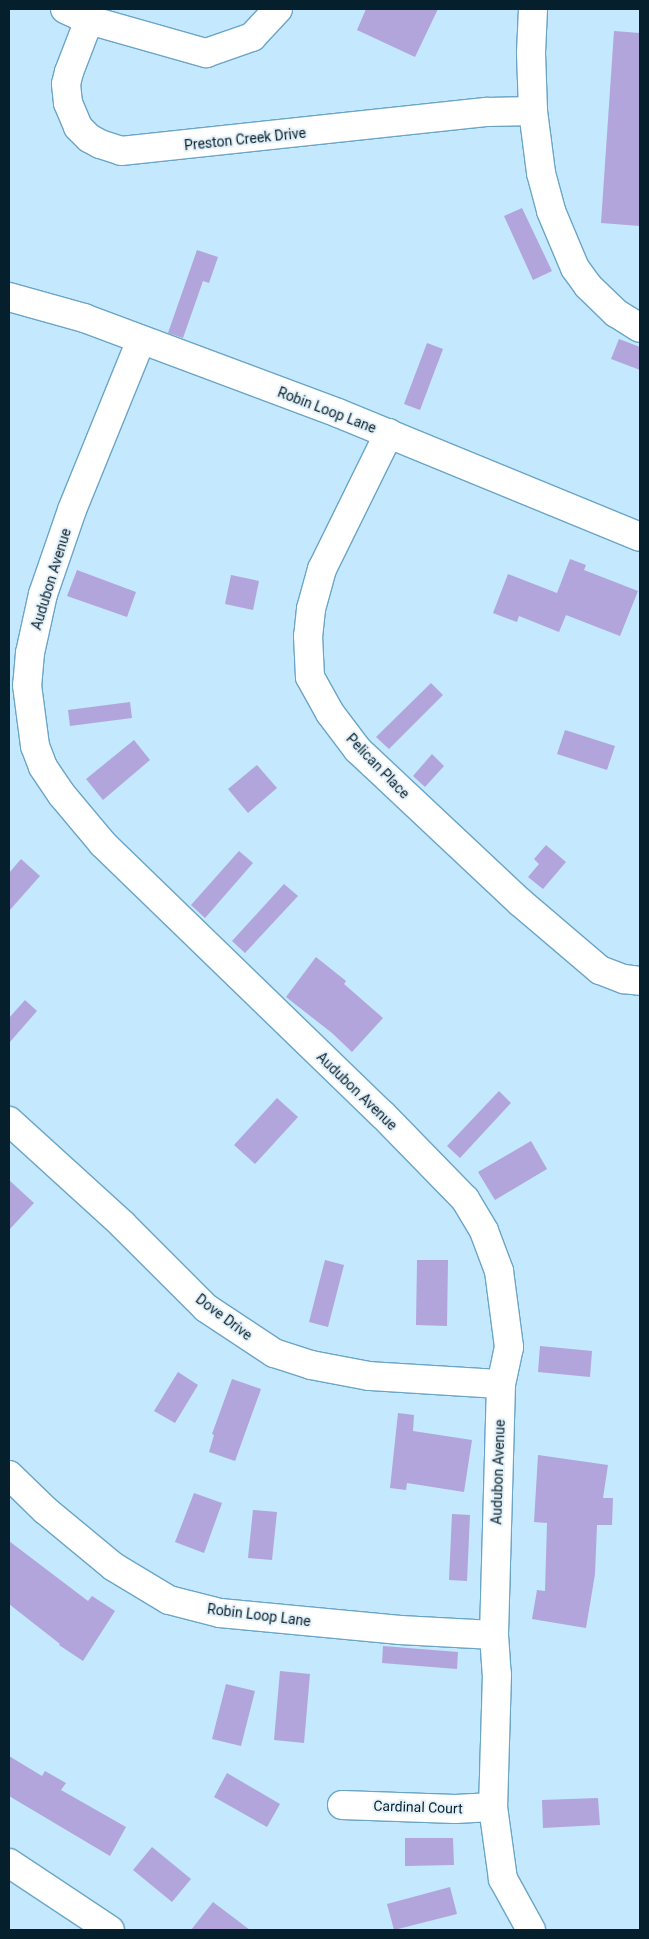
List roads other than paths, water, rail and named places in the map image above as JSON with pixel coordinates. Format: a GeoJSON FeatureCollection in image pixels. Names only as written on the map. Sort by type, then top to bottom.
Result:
{"type":"FeatureCollection","features":[{"type":"Feature","properties":{"kind":"street"},"geometry":{"type":"LineString","coordinates":[[65,9],[90,20],[206,53],[252,37],[278,9]]}},
{"type":"Feature","properties":{"kind":"street"},"geometry":{"type":"LineString","coordinates":[[533,9],[531,53],[533,111],[545,192],[558,231],[575,268],[602,302],[640,328]]}},
{"type":"Feature","properties":{"kind":"street","name":"Preston Creek Drive"},"geometry":{"type":"LineString","coordinates":[[90,20],[69,72],[66,84],[68,103],[78,127],[88,138],[121,151],[488,112],[533,111]]}},
{"type":"Feature","properties":{"kind":"street","name":"Robin Loop Lane"},"geometry":{"type":"LineString","coordinates":[[9,296],[84,318],[388,433],[640,536]]}},
{"type":"Feature","properties":{"kind":"street","name":"Audubon Avenue"},"geometry":{"type":"LineString","coordinates":[[141,340],[72,510],[43,594],[30,653],[18,684],[35,746],[43,767],[87,826],[141,884],[382,1114],[465,1199],[484,1231],[499,1271],[509,1347],[501,1384],[494,1636],[497,1674],[493,1807],[503,1879],[531,1930]]}},
{"type":"Feature","properties":{"kind":"street","name":"Pelican Place"},"geometry":{"type":"LineString","coordinates":[[388,433],[322,569],[311,609],[308,636],[310,677],[330,713],[358,750],[520,902],[600,970],[624,979],[640,981]]}},
{"type":"Feature","properties":{"kind":"street","name":"Dove Drive"},"geometry":{"type":"LineString","coordinates":[[9,1120],[122,1224],[206,1308],[274,1353],[312,1365],[369,1376],[501,1384]]}},
{"type":"Feature","properties":{"kind":"street","name":"Robin Loop Lane"},"geometry":{"type":"LineString","coordinates":[[9,1475],[45,1510],[114,1567],[169,1600],[220,1613],[400,1630],[494,1636]]}},
{"type":"Feature","properties":{"kind":"street","name":"Cardinal Court"},"geometry":{"type":"LineString","coordinates":[[342,1804],[455,1809],[493,1807]]}},
{"type":"Feature","properties":{"kind":"street"},"geometry":{"type":"LineString","coordinates":[[9,1863],[109,1930]]}}]}
